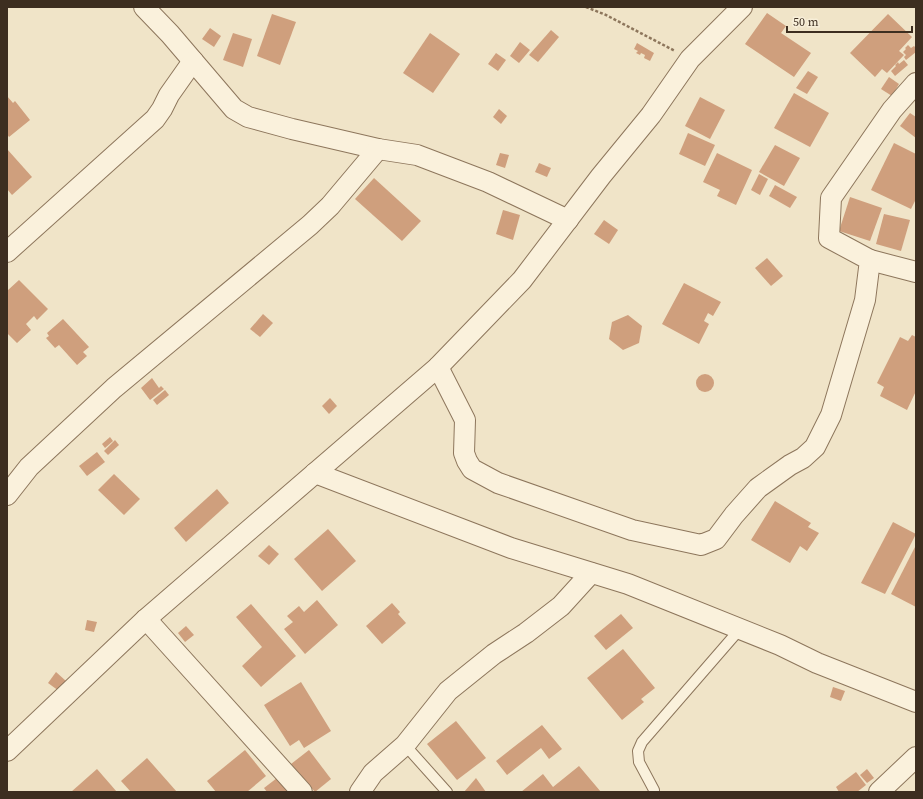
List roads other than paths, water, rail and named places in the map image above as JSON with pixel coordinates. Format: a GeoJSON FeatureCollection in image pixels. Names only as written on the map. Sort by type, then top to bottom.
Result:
{"type":"FeatureCollection","features":[{"type":"Feature","properties":{"kind":"street"},"geometry":{"type":"LineString","coordinates":[[144,7],[170,34],[234,109],[248,117],[378,149],[417,155],[488,182],[568,220]]}},
{"type":"Feature","properties":{"kind":"street"},"geometry":{"type":"LineString","coordinates":[[7,751],[146,620],[438,366],[522,280],[601,176],[651,115],[690,59],[742,7]]}},
{"type":"Feature","properties":{"kind":"street"},"geometry":{"type":"LineString","coordinates":[[7,252],[155,118],[193,61]]}},
{"type":"Feature","properties":{"kind":"street"},"geometry":{"type":"LineString","coordinates":[[916,83],[892,110],[832,198],[829,238],[870,260],[916,272]]}},
{"type":"Feature","properties":{"kind":"street"},"geometry":{"type":"LineString","coordinates":[[7,495],[28,468],[114,388],[310,225],[330,206],[378,149]]}},
{"type":"Feature","properties":{"kind":"street"},"geometry":{"type":"LineString","coordinates":[[438,366],[465,420],[464,453],[472,469],[498,484],[632,530],[702,545],[716,539],[734,515],[758,488],[790,465],[803,458],[815,447],[831,415],[864,300],[870,260]]}},
{"type":"Feature","properties":{"kind":"street"},"geometry":{"type":"LineString","coordinates":[[315,473],[511,548],[628,584],[780,645],[817,663],[916,702]]}},
{"type":"Feature","properties":{"kind":"street"},"geometry":{"type":"LineString","coordinates":[[360,792],[373,773],[405,745],[448,691],[494,654],[526,633],[561,606],[591,573]]}},
{"type":"Feature","properties":{"kind":"street"},"geometry":{"type":"LineString","coordinates":[[146,620],[302,792]]}},
{"type":"Feature","properties":{"kind":"street"},"geometry":{"type":"LineString","coordinates":[[879,792],[916,757]]}},
{"type":"Feature","properties":{"kind":"lane"},"geometry":{"type":"LineString","coordinates":[[654,792],[639,762],[638,751],[642,742],[740,629]]}},
{"type":"Feature","properties":{"kind":"lane"},"geometry":{"type":"LineString","coordinates":[[405,745],[446,792]]}}]}
